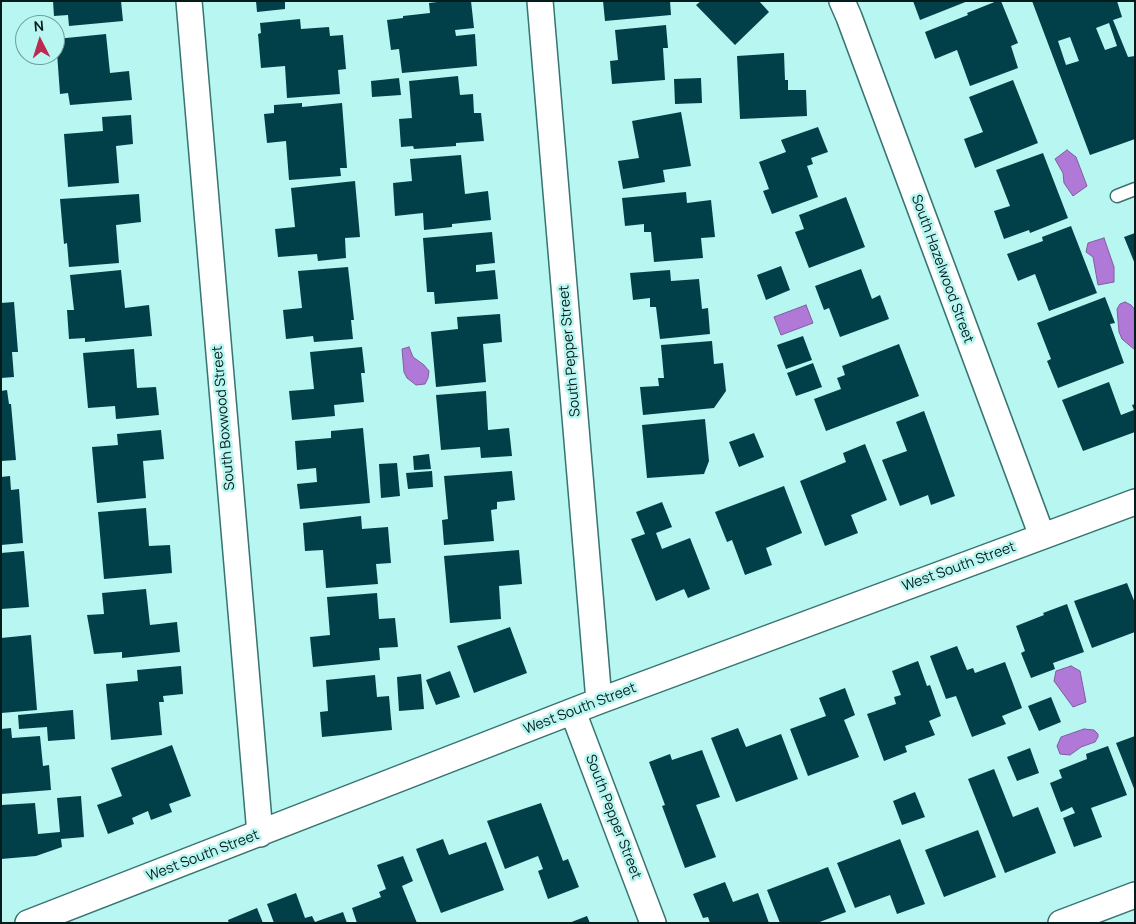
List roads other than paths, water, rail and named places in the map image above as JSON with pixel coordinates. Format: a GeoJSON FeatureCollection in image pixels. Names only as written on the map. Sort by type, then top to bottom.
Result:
{"type":"FeatureCollection","features":[{"type":"Feature","properties":{"kind":"street","name":"South Boxwood Street"},"geometry":{"type":"LineString","coordinates":[[189,1],[260,834]]}},
{"type":"Feature","properties":{"kind":"street","name":"South Pepper Street"},"geometry":{"type":"LineString","coordinates":[[540,1],[599,701]]}},
{"type":"Feature","properties":{"kind":"street","name":"South Hazelwood Street"},"geometry":{"type":"LineString","coordinates":[[842,1],[1042,536]]}},
{"type":"Feature","properties":{"kind":"street","name":"West South Street"},"geometry":{"type":"LineString","coordinates":[[28,923],[599,701],[1135,502]]}},
{"type":"Feature","properties":{"kind":"street","name":"South Pepper Street"},"geometry":{"type":"LineString","coordinates":[[573,712],[653,923]]}},
{"type":"Feature","properties":{"kind":"street"},"geometry":{"type":"LineString","coordinates":[[1061,923],[1135,894]]}},
{"type":"Feature","properties":{"kind":"lane"},"geometry":{"type":"LineString","coordinates":[[1117,196],[1135,189]]}}]}
